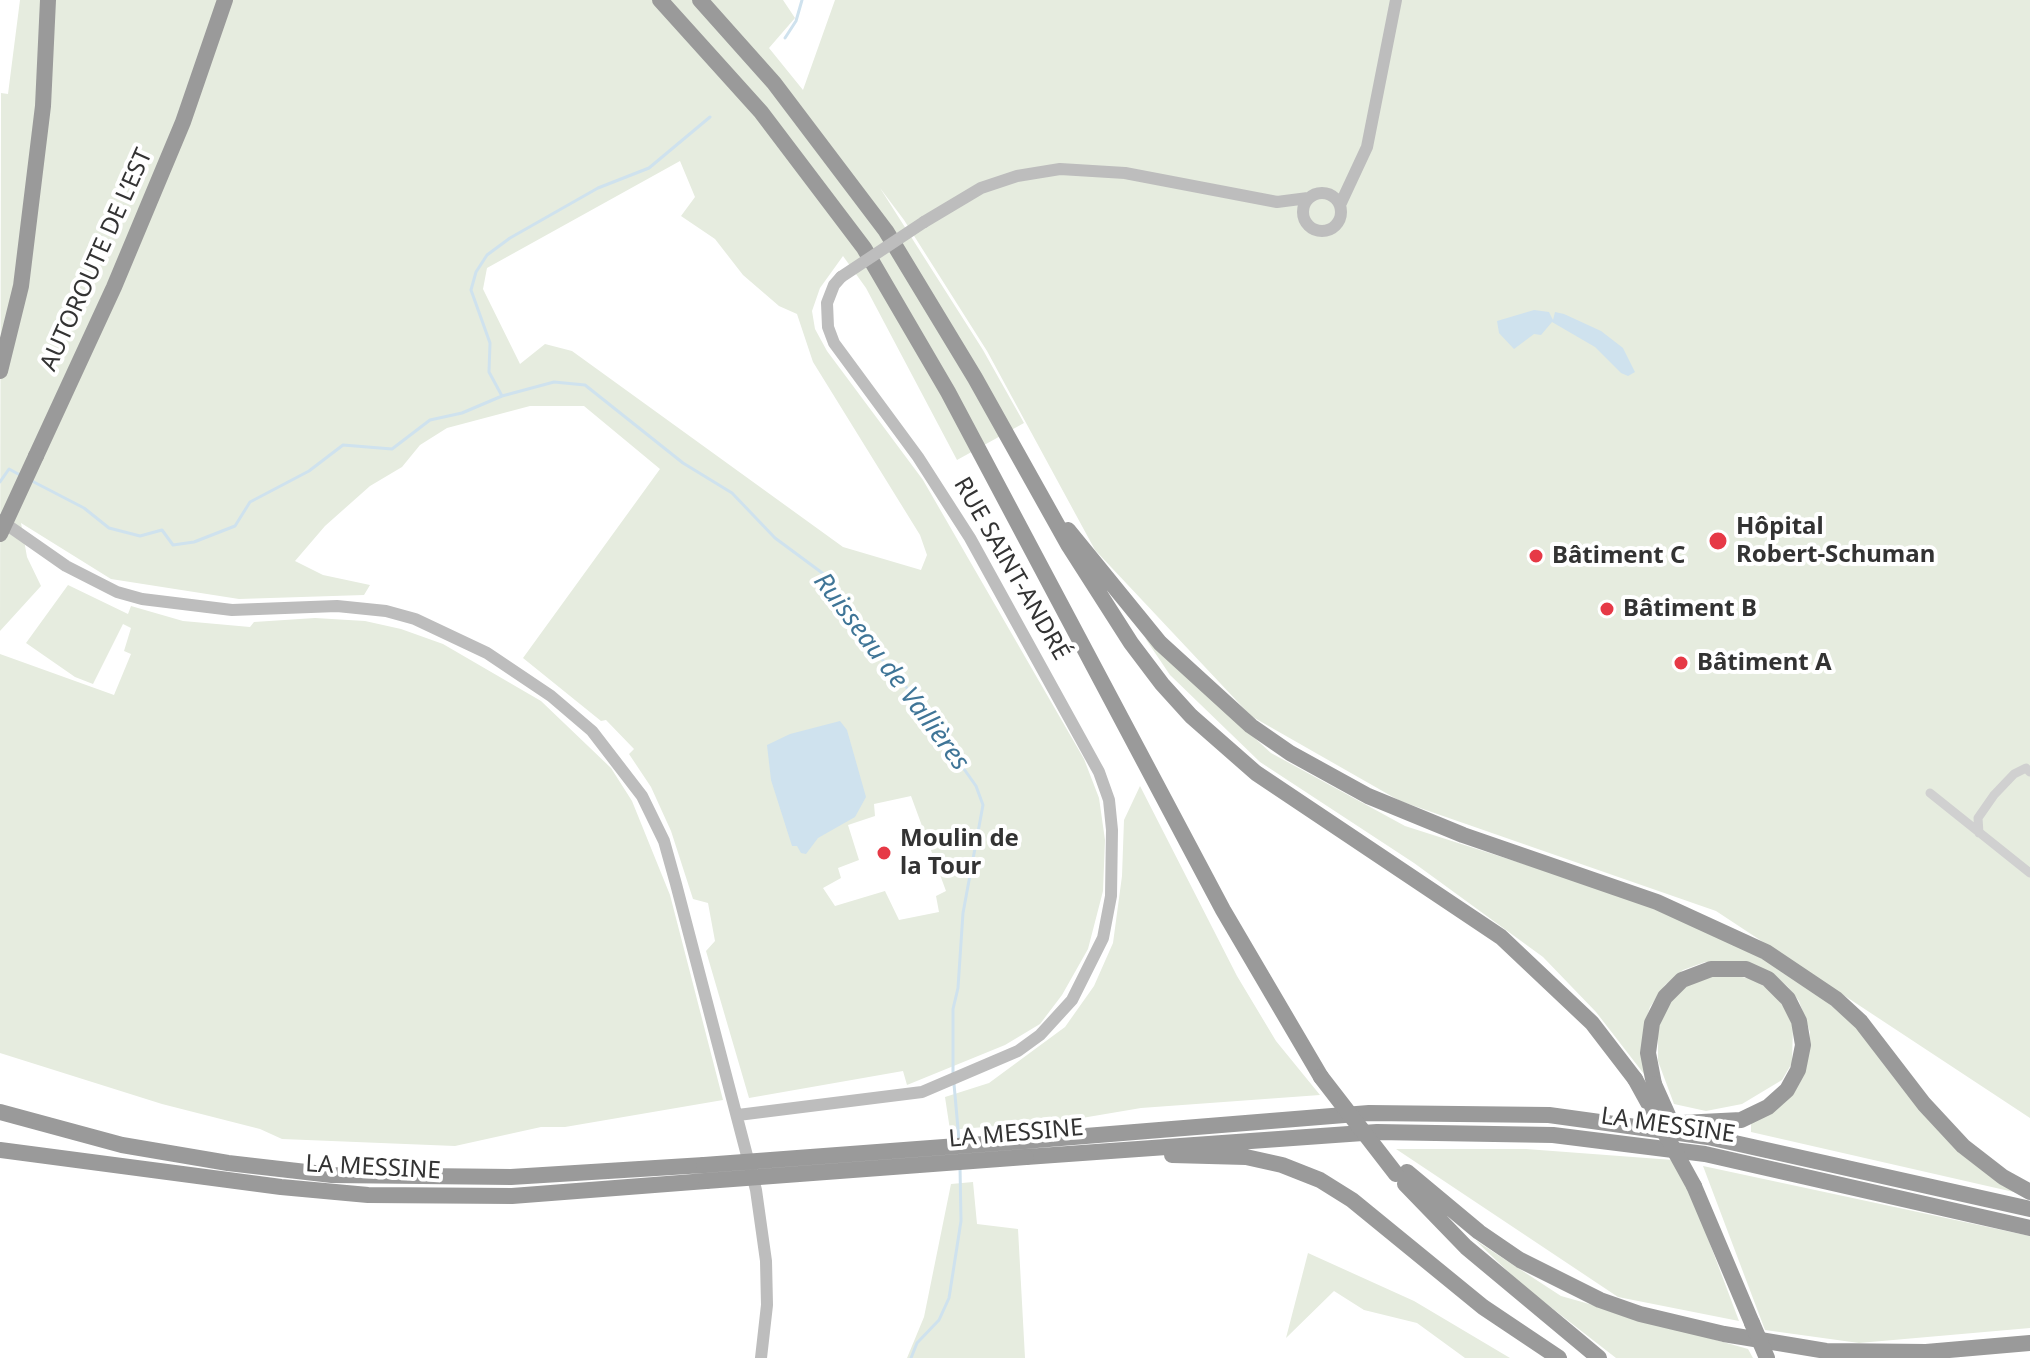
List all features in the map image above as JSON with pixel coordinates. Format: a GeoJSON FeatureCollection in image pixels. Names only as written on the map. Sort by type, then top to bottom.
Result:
{"type":"FeatureCollection","features":[{"type":"Feature","properties":{"kind":"highway","name":"AUTOROUTE DE L’EST"},"geometry":{"type":"LineString","coordinates":[[0,371],[21,286],[43,106],[48,0]]}},
{"type":"Feature","properties":{"kind":"highway","name":"AUTOROUTE DE L’EST"},"geometry":{"type":"LineString","coordinates":[[0,534],[114,287],[183,122],[225,0]]}},
{"type":"Feature","properties":{"kind":"highway"},"geometry":{"type":"LineString","coordinates":[[660,0],[761,112],[880,274],[948,392],[1267,988],[1325,1077],[1401,1173],[1466,1247],[1540,1312],[1599,1358]]}},
{"type":"Feature","properties":{"kind":"highway"},"geometry":{"type":"LineString","coordinates":[[700,0],[774,83],[886,231],[1053,518],[1131,643],[1191,716],[1281,791],[1501,937],[1583,1013],[1635,1079],[1698,1187]]}},
{"type":"Feature","properties":{"kind":"highway"},"geometry":{"type":"LineString","coordinates":[[1053,518],[1081,545],[1160,643],[1251,726],[1332,778],[1381,802],[1463,835],[1657,902],[1766,952],[1836,999],[1861,1022],[1924,1104],[1963,1146],[2003,1177],[2030,1192]]}},
{"type":"Feature","properties":{"kind":"highway"},"geometry":{"type":"LineString","coordinates":[[1549,1115],[1701,1124],[1729,1123],[1755,1115],[1787,1090],[1798,1070],[1803,1045],[1795,1008],[1778,987],[1746,969],[1711,969],[1682,980],[1665,997],[1652,1023],[1648,1053],[1654,1084],[1698,1187],[1767,1358]]}},
{"type":"Feature","properties":{"kind":"highway","name":"LA MESSINE"},"geometry":{"type":"LineString","coordinates":[[0,1112],[71,1132],[214,1161],[332,1175],[511,1177],[705,1173]]}},
{"type":"Feature","properties":{"kind":"highway","name":"LA MESSINE"},"geometry":{"type":"LineString","coordinates":[[0,1150],[266,1186],[368,1195],[512,1196],[705,1173],[1025,1149],[1369,1113],[1549,1115],[1708,1137],[2030,1209]]}},
{"type":"Feature","properties":{"kind":"highway","name":"LA MESSINE"},"geometry":{"type":"LineString","coordinates":[[1025,1149],[1099,1151],[1377,1132],[1553,1135],[1705,1154],[2030,1228]]}},
{"type":"Feature","properties":{"kind":"highway"},"geometry":{"type":"LineString","coordinates":[[1099,1151],[1246,1157],[1303,1171],[1352,1200],[1483,1307],[1559,1358]]}},
{"type":"Feature","properties":{"kind":"highway"},"geometry":{"type":"LineString","coordinates":[[1401,1173],[1520,1260],[1600,1300],[1640,1314],[1757,1341],[1826,1351],[1926,1352],[2030,1343]]}},
{"type":"Feature","properties":{"kind":"street"},"geometry":{"type":"LineString","coordinates":[[1357,170],[1326,193],[1308,198],[1303,208],[1304,220],[1315,229],[1328,230],[1339,219],[1340,205],[1357,170],[1367,147],[1396,0]]}},
{"type":"Feature","properties":{"kind":"street","name":"RUE SAINT-ANDRÉ"},"geometry":{"type":"LineString","coordinates":[[738,1115],[855,1103],[934,1088],[1018,1051],[1040,1035],[1072,1000],[1084,980],[1103,938],[1111,896],[1109,800],[1084,741],[970,538],[918,457],[834,343],[828,327],[827,303],[834,285],[841,277],[924,222],[981,188],[1031,172],[1060,169],[1125,173],[1277,202],[1308,198]]}},
{"type":"Feature","properties":{"kind":"street"},"geometry":{"type":"LineString","coordinates":[[1326,193],[1340,205]]}},
{"type":"Feature","properties":{"kind":"street","name":"RUE SAINT-ANDRÉ"},"geometry":{"type":"LineString","coordinates":[[1277,202],[1304,220]]}},
{"type":"Feature","properties":{"kind":"street"},"geometry":{"type":"LineString","coordinates":[[0,520],[66,566],[117,592],[142,599],[232,610],[337,606],[415,619],[487,653],[560,703],[592,731],[626,772],[664,841],[738,1115],[756,1190],[766,1261],[767,1305],[761,1358]]}},
{"type":"Feature","properties":{"kind":"street"},"geometry":{"type":"LineString","coordinates":[[1979,833],[1978,818],[1994,795],[2014,774],[2026,768],[2030,772]]}},
{"type":"Feature","properties":{"kind":"street"},"geometry":{"type":"LineString","coordinates":[[1930,793],[2030,873]]}},
{"type":"Feature","properties":{"kind":"shaded area"},"geometry":{"type":"Polygon","coordinates":[[[20,0],[783,0],[795,18],[769,48],[803,90],[835,0],[2030,0],[2030,1118],[1716,911],[1400,801],[1251,716],[1095,550],[987,351],[904,220],[880,188],[983,350],[1024,423],[957,460],[866,288],[843,256],[820,288],[812,311],[815,329],[827,351],[923,480],[1084,759],[1099,798],[1105,840],[1103,891],[1088,949],[1062,995],[1040,1024],[1005,1045],[907,1085],[903,1071],[749,1098],[706,951],[715,941],[708,903],[693,899],[671,831],[651,787],[629,754],[634,749],[606,720],[601,721],[523,658],[660,469],[584,406],[530,406],[447,428],[420,445],[402,467],[370,486],[325,526],[295,561],[323,575],[370,585],[364,595],[239,599],[111,579],[21,523],[27,557],[41,586],[0,631],[1,93],[8,94],[20,0]],[[680,161],[487,268],[483,289],[520,364],[545,344],[572,351],[843,547],[921,570],[927,555],[920,535],[813,362],[797,314],[779,306],[743,275],[715,239],[681,216],[695,197],[680,161]],[[911,796],[874,804],[875,816],[848,825],[859,860],[838,868],[841,878],[823,888],[835,906],[885,891],[899,920],[939,912],[936,896],[946,891],[911,796]]]}},
{"type":"Feature","properties":{"kind":"shaded area"},"geometry":{"type":"Polygon","coordinates":[[[68,585],[128,614],[131,606],[183,621],[250,627],[254,622],[315,618],[365,621],[401,629],[443,644],[541,701],[611,768],[632,801],[670,895],[723,1100],[565,1127],[541,1127],[455,1146],[282,1139],[260,1129],[162,1104],[0,1053],[0,654],[114,695],[131,654],[124,651],[131,628],[123,624],[93,684],[75,677],[26,643],[68,585]]]}},
{"type":"Feature","properties":{"kind":"shaded area"},"geometry":{"type":"Polygon","coordinates":[[[1145,638],[1271,753],[1405,826],[1627,897],[1751,952],[1813,990],[1862,1032],[2018,1193],[1751,1132],[1751,1121],[1808,1057],[1810,1032],[1799,1001],[1788,987],[1774,975],[1742,961],[1705,962],[1683,970],[1665,985],[1650,1007],[1645,1023],[1647,1072],[1644,1074],[1596,1012],[1543,957],[1414,863],[1260,762],[1170,675],[1145,638]]]}},
{"type":"Feature","properties":{"kind":"shaded area"},"geometry":{"type":"Polygon","coordinates":[[[1140,786],[1237,976],[1276,1041],[1320,1095],[1141,1108],[1076,1119],[950,1130],[945,1097],[989,1083],[1065,1027],[1094,986],[1113,943],[1122,876],[1124,820],[1140,786]]]}},
{"type":"Feature","properties":{"kind":"shaded area"},"geometry":{"type":"Polygon","coordinates":[[[1727,974],[1752,979],[1770,990],[1784,1007],[1793,1024],[1792,1063],[1782,1080],[1742,1104],[1706,1111],[1674,1104],[1658,1061],[1658,1028],[1667,1005],[1685,985],[1705,977],[1727,974]]]}},
{"type":"Feature","properties":{"kind":"shaded area"},"geometry":{"type":"Polygon","coordinates":[[[1396,1149],[1526,1149],[1673,1160],[1698,1212],[1739,1321],[1618,1297],[1396,1149]]]}},
{"type":"Feature","properties":{"kind":"shaded area"},"geometry":{"type":"Polygon","coordinates":[[[1703,1166],[2030,1236],[2030,1328],[1859,1343],[1765,1330],[1703,1166]]]}},
{"type":"Feature","properties":{"kind":"shaded area"},"geometry":{"type":"Polygon","coordinates":[[[973,1182],[977,1224],[1018,1229],[1025,1358],[907,1358],[924,1317],[951,1184],[973,1182]]]}},
{"type":"Feature","properties":{"kind":"shaded area"},"geometry":{"type":"Polygon","coordinates":[[[1475,1240],[1561,1296],[1748,1349],[1753,1358],[1616,1358],[1521,1284],[1475,1240]]]}},
{"type":"Feature","properties":{"kind":"shaded area"},"geometry":{"type":"Polygon","coordinates":[[[1308,1253],[1414,1301],[1510,1358],[1465,1358],[1417,1323],[1364,1310],[1334,1291],[1286,1338],[1308,1253]]]}},
{"type":"Feature","properties":{"kind":"water"},"geometry":{"type":"Polygon","coordinates":[[[1534,310],[1549,312],[1553,320],[1555,312],[1564,314],[1601,331],[1623,348],[1635,372],[1628,376],[1621,373],[1595,347],[1552,322],[1541,335],[1534,334],[1514,349],[1499,333],[1497,321],[1534,310]]]}},
{"type":"Feature","properties":{"kind":"water"},"geometry":{"type":"Polygon","coordinates":[[[840,721],[847,730],[866,797],[855,817],[818,838],[806,854],[801,853],[797,846],[792,846],[771,780],[767,745],[790,734],[840,721]]]}},
{"type":"Feature","properties":{"kind":"waterway","name":"Ruisseau de Vallières"},"geometry":{"type":"LineString","coordinates":[[785,38],[796,21],[802,0]]}},
{"type":"Feature","properties":{"kind":"waterway","name":"Ruisseau de Vallières"},"geometry":{"type":"LineString","coordinates":[[710,117],[649,168],[598,188],[510,238],[487,255],[476,272],[471,290],[490,343],[489,372],[502,396],[554,382],[585,385],[683,463],[732,493],[775,538],[825,575],[845,614],[869,647],[897,674],[976,786],[983,805],[963,913],[958,988],[953,1009],[953,1076]]}},
{"type":"Feature","properties":{"kind":"waterway"},"geometry":{"type":"LineString","coordinates":[[30,480],[84,508],[109,528],[140,536],[162,530],[173,545],[194,542],[235,526],[250,502],[309,471],[343,445],[392,449],[430,420],[462,413],[502,396]]}},
{"type":"Feature","properties":{"kind":"waterway"},"geometry":{"type":"LineString","coordinates":[[0,482],[9,469],[20,475]]}},
{"type":"Feature","properties":{"kind":"waterway","name":"Ruisseau de Vallières"},"geometry":{"type":"LineString","coordinates":[[954,1084],[959,1140]]}},
{"type":"Feature","properties":{"kind":"waterway","name":"Ruisseau de Vallières"},"geometry":{"type":"LineString","coordinates":[[911,1358],[917,1343],[939,1320],[949,1298],[961,1221],[960,1167]]}},
{"type":"Feature","properties":{"kind":"place","name":"Hôpital Robert-Schuman"},"geometry":{"type":"Point","coordinates":[1718,541]}},
{"type":"Feature","properties":{"kind":"place","name":"Bâtiment C"},"geometry":{"type":"Point","coordinates":[1536,556]}},
{"type":"Feature","properties":{"kind":"place","name":"Bâtiment B"},"geometry":{"type":"Point","coordinates":[1607,609]}},
{"type":"Feature","properties":{"kind":"place","name":"Bâtiment A"},"geometry":{"type":"Point","coordinates":[1681,663]}},
{"type":"Feature","properties":{"kind":"place","name":"Moulin de la Tour"},"geometry":{"type":"Point","coordinates":[884,853]}}]}
